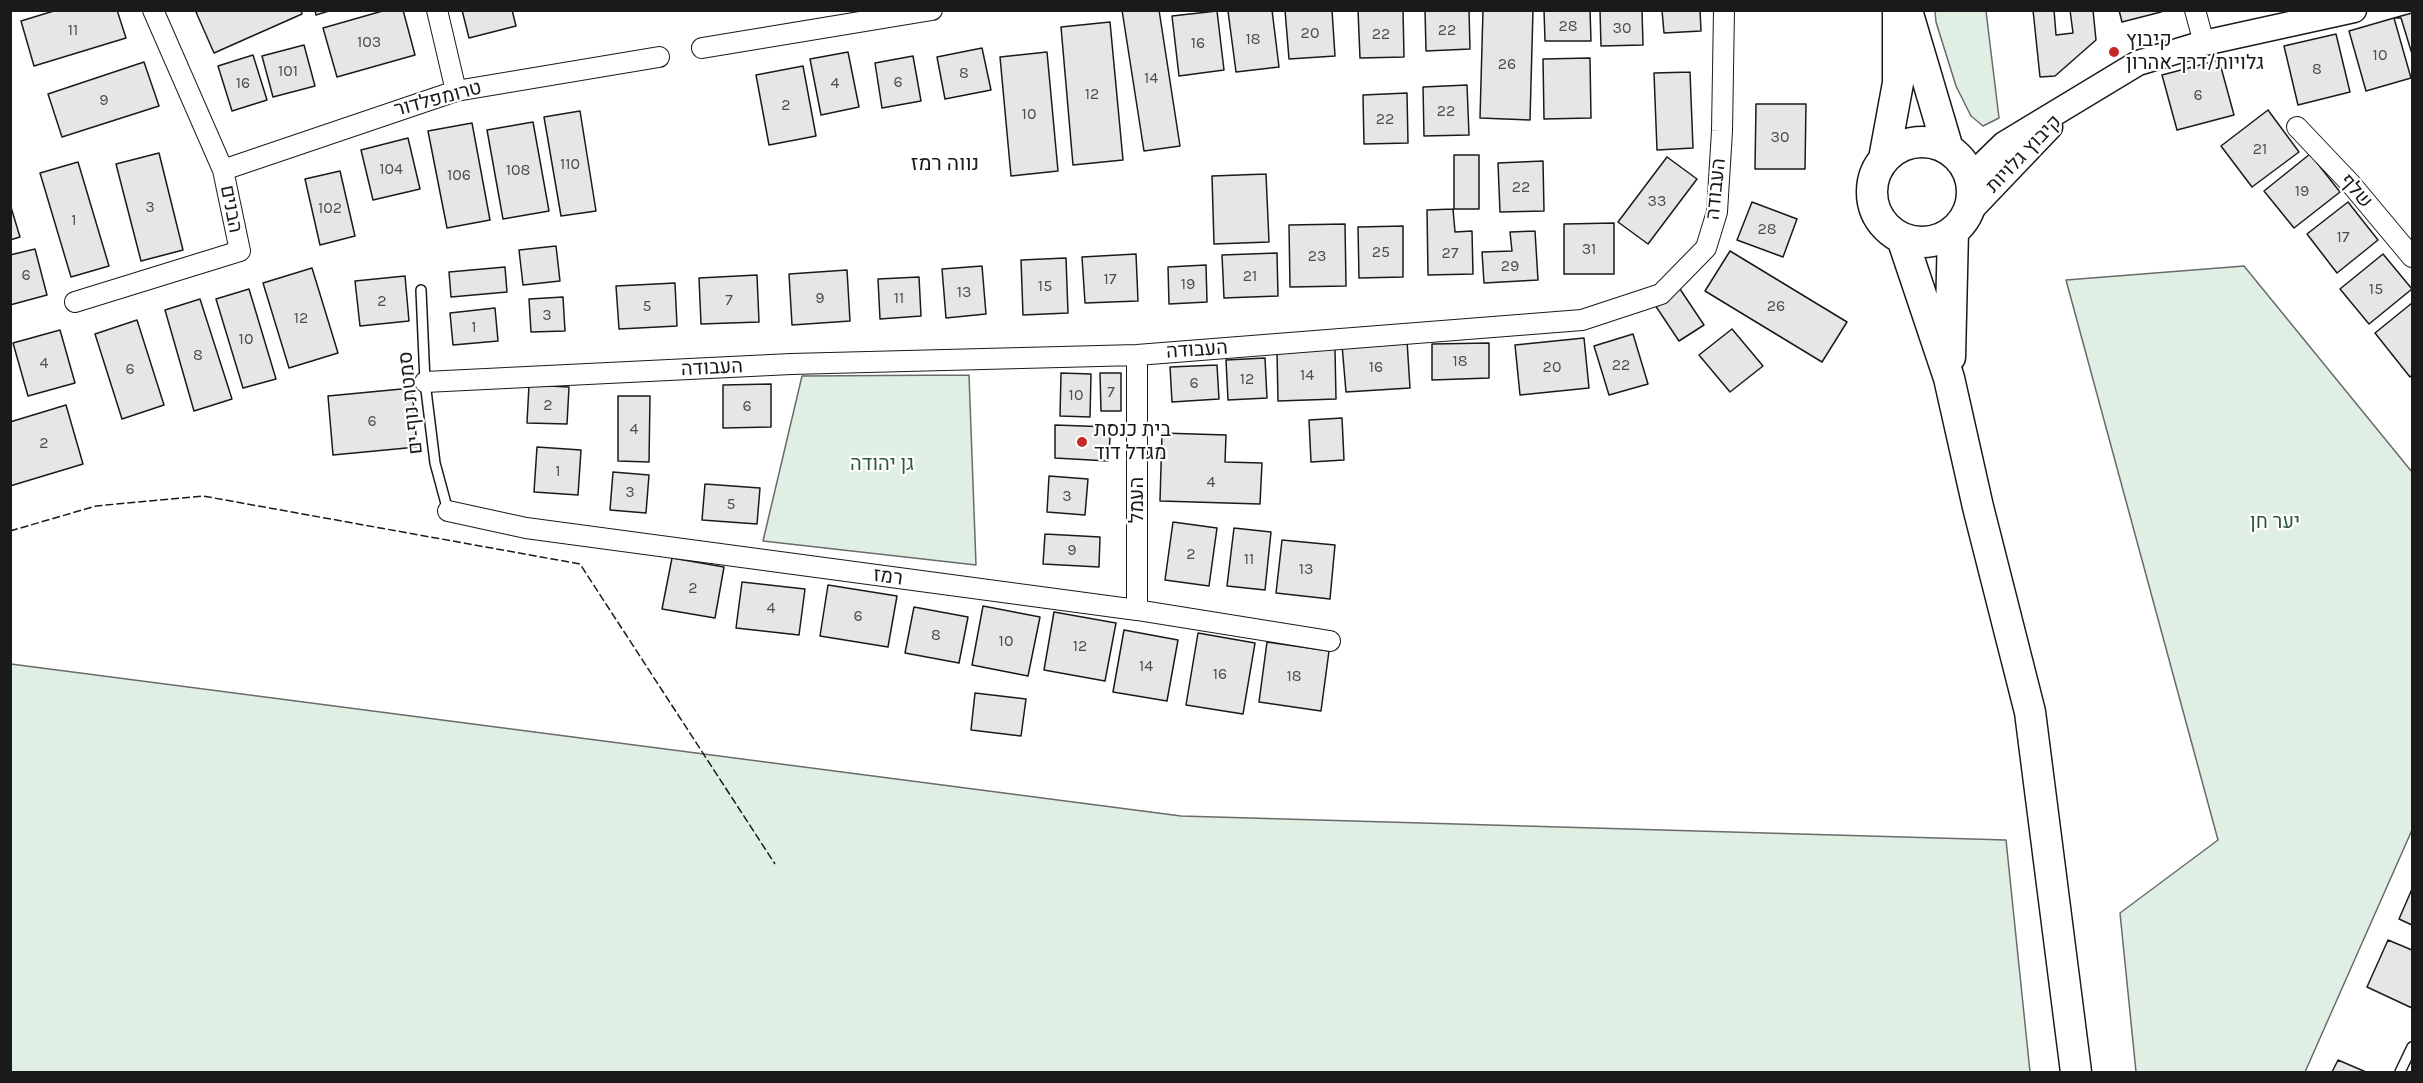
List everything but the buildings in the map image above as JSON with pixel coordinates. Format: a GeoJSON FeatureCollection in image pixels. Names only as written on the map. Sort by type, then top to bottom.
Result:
{"type":"FeatureCollection","features":[{"type":"Feature","properties":{"kind":"main road"},"geometry":{"type":"LineString","coordinates":[[1898,10],[1898,83],[1884,159],[1873,183],[1875,210],[1890,231],[1902,238],[1928,242],[1941,238],[1960,222]]}},
{"type":"Feature","properties":{"kind":"main road"},"geometry":{"type":"LineString","coordinates":[[1907,10],[1948,149]]}},
{"type":"Feature","properties":{"kind":"main road"},"geometry":{"type":"LineString","coordinates":[[1884,159],[1903,146],[1926,142],[1948,149],[1965,166],[1970,177],[1972,196],[1960,222],[1949,378]]}},
{"type":"Feature","properties":{"kind":"main road"},"geometry":{"type":"LineString","coordinates":[[1902,238],[1949,378],[1978,507],[2031,712],[2076,1072]]}},
{"type":"Feature","properties":{"kind":"street","name":"הבנים"},"geometry":{"type":"LineString","coordinates":[[75,302],[240,251],[223,170],[153,10]]}},
{"type":"Feature","properties":{"kind":"street"},"geometry":{"type":"LineString","coordinates":[[437,10],[456,90]]}},
{"type":"Feature","properties":{"kind":"street"},"geometry":{"type":"LineString","coordinates":[[702,48],[932,10]]}},
{"type":"Feature","properties":{"kind":"street","name":"העבודה"},"geometry":{"type":"LineString","coordinates":[[425,382],[791,364],[1137,355],[1582,320],[1661,294],[1706,248],[1717,212],[1722,131],[1724,10]]}},
{"type":"Feature","properties":{"kind":"street"},"geometry":{"type":"LineString","coordinates":[[2195,10],[2204,43]]}},
{"type":"Feature","properties":{"kind":"street","name":"קיבוץ גלויות"},"geometry":{"type":"LineString","coordinates":[[1970,177],[2004,144],[2138,63],[2204,43],[2354,10]]}},
{"type":"Feature","properties":{"kind":"street","name":"טרומפלדור"},"geometry":{"type":"LineString","coordinates":[[223,170],[456,90],[659,57]]}},
{"type":"Feature","properties":{"kind":"street","name":"קיבוץ גלויות"},"geometry":{"type":"LineString","coordinates":[[1960,222],[2082,96]]}},
{"type":"Feature","properties":{"kind":"street","name":"שלף"},"geometry":{"type":"LineString","coordinates":[[2297,127],[2351,184],[2412,257]]}},
{"type":"Feature","properties":{"kind":"street","name":"העמל"},"geometry":{"type":"LineString","coordinates":[[1137,355],[1137,610]]}},
{"type":"Feature","properties":{"kind":"street","name":"רמז"},"geometry":{"type":"LineString","coordinates":[[447,511],[488,521],[581,536],[1137,610],[1330,640]]}},
{"type":"Feature","properties":{"kind":"lane","name":"סמטת נוף ים"},"geometry":{"type":"LineString","coordinates":[[421,290],[425,382],[435,463],[447,511]]}},
{"type":"Feature","properties":{"kind":"lane"},"geometry":{"type":"LineString","coordinates":[[2400,1072],[2412,1047]]}},
{"type":"Feature","properties":{"kind":"green space"},"geometry":{"type":"Polygon","coordinates":[[[1935,11],[1986,11],[1999,118],[1983,126],[1971,116],[1956,86],[1936,22],[1935,11]]]}},
{"type":"Feature","properties":{"kind":"green space","name":"יער חן"},"geometry":{"type":"Polygon","coordinates":[[[2244,266],[2412,472],[2412,830],[2305,1072],[2136,1072],[2120,913],[2218,840],[2066,280],[2244,266]]]}},
{"type":"Feature","properties":{"kind":"green space","name":"גן יהודה"},"geometry":{"type":"Polygon","coordinates":[[[969,375],[976,565],[763,541],[802,376],[969,375]]]}},
{"type":"Feature","properties":{"kind":"green space"},"geometry":{"type":"Polygon","coordinates":[[[11,664],[1181,816],[2006,840],[2030,1072],[11,1072],[11,664]]]}},
{"type":"Feature","properties":{"kind":"fence"},"geometry":{"type":"LineString","coordinates":[[10,531],[96,506],[203,496],[580,564],[775,864]]}},
{"type":"Feature","properties":{"kind":"place","name":"קיבוץ גלויות/דרך אהרון"},"geometry":{"type":"Point","coordinates":[2114,52]}},
{"type":"Feature","properties":{"kind":"place","name":"בית כנסת מגדל דוד"},"geometry":{"type":"Point","coordinates":[1082,442]}},
{"type":"Feature","properties":{"kind":"district","name":"נווה רמז"},"geometry":{"type":"Point","coordinates":[945,164]}}]}
